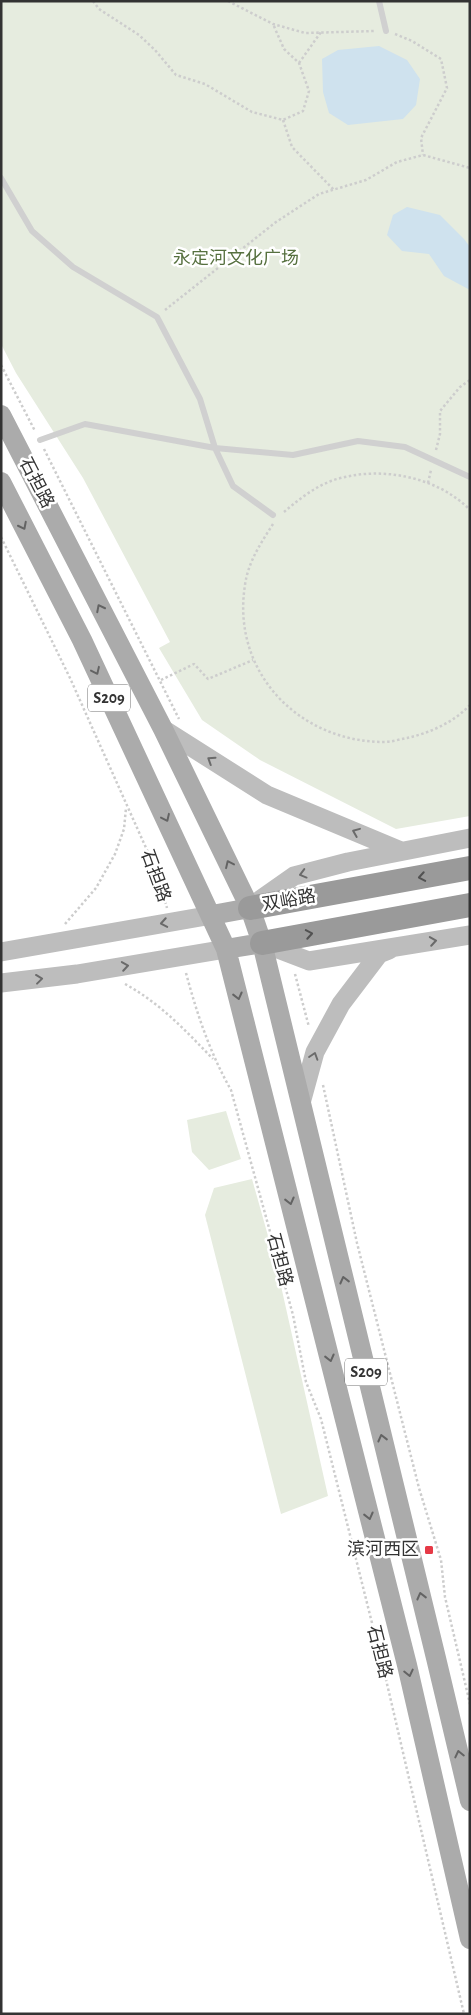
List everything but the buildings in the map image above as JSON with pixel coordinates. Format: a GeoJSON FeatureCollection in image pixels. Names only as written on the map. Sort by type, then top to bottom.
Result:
{"type":"FeatureCollection","features":[{"type":"Feature","properties":{"kind":"highway","name":"双峪路"},"geometry":{"type":"LineString","coordinates":[[250,908],[470,868]]}},
{"type":"Feature","properties":{"kind":"highway","name":"双峪路"},"geometry":{"type":"LineString","coordinates":[[262,943],[470,905]]}},
{"type":"Feature","properties":{"kind":"main road","name":"石担路"},"geometry":{"type":"LineString","coordinates":[[1,415],[163,728],[250,908],[262,943],[470,1801]]}},
{"type":"Feature","properties":{"kind":"main road","name":"石担路"},"geometry":{"type":"LineString","coordinates":[[1,482],[82,640],[226,948],[407,1665],[470,1939]]}},
{"type":"Feature","properties":{"kind":"main road"},"geometry":{"type":"LineString","coordinates":[[212,916],[250,908]]}},
{"type":"Feature","properties":{"kind":"main road"},"geometry":{"type":"LineString","coordinates":[[226,948],[262,943]]}},
{"type":"Feature","properties":{"kind":"street"},"geometry":{"type":"LineString","coordinates":[[163,728],[267,796],[401,850]]}},
{"type":"Feature","properties":{"kind":"street","name":"双峪路"},"geometry":{"type":"LineString","coordinates":[[250,908],[294,876],[401,850],[470,838]]}},
{"type":"Feature","properties":{"kind":"street"},"geometry":{"type":"LineString","coordinates":[[1,952],[212,916]]}},
{"type":"Feature","properties":{"kind":"street"},"geometry":{"type":"LineString","coordinates":[[262,943],[309,961],[470,935]]}},
{"type":"Feature","properties":{"kind":"street"},"geometry":{"type":"LineString","coordinates":[[301,1103],[315,1052],[344,999],[379,954],[397,947]]}},
{"type":"Feature","properties":{"kind":"street"},"geometry":{"type":"LineString","coordinates":[[1,984],[77,974],[226,948]]}},
{"type":"Feature","properties":{"kind":"lane"},"geometry":{"type":"LineString","coordinates":[[379,1],[386,31]]}},
{"type":"Feature","properties":{"kind":"lane"},"geometry":{"type":"LineString","coordinates":[[1,178],[32,231],[73,267],[157,317],[200,399],[216,448],[233,486],[273,515]]}},
{"type":"Feature","properties":{"kind":"lane"},"geometry":{"type":"LineString","coordinates":[[40,440],[85,424],[216,448],[293,456],[358,441],[405,447],[470,478]]}},
{"type":"Feature","properties":{"kind":"path"},"geometry":{"type":"LineString","coordinates":[[92,1],[99,9],[138,35],[155,50],[176,75],[205,84],[252,112],[283,120],[303,112],[309,91],[299,63],[284,49],[272,24]]}},
{"type":"Feature","properties":{"kind":"path"},"geometry":{"type":"LineString","coordinates":[[228,1],[272,24],[305,33],[386,31],[412,41],[441,59],[447,88],[421,138],[423,155]]}},
{"type":"Feature","properties":{"kind":"path"},"geometry":{"type":"LineString","coordinates":[[299,63],[321,32]]}},
{"type":"Feature","properties":{"kind":"path"},"geometry":{"type":"LineString","coordinates":[[283,120],[292,147],[334,190]]}},
{"type":"Feature","properties":{"kind":"path"},"geometry":{"type":"LineString","coordinates":[[157,317],[276,222],[319,194],[366,180],[397,162],[423,155],[470,168]]}},
{"type":"Feature","properties":{"kind":"path"},"geometry":{"type":"LineString","coordinates":[[428,482],[440,434],[440,411],[460,387],[470,380]]}},
{"type":"Feature","properties":{"kind":"path"},"geometry":{"type":"LineString","coordinates":[[470,510],[462,502],[428,482],[396,474],[363,474],[332,481],[302,496],[278,518],[256,549],[245,585],[244,623],[253,660],[275,695],[306,722],[344,738],[386,742],[426,734],[462,713],[470,705]]}},
{"type":"Feature","properties":{"kind":"path","name":"石担路"},"geometry":{"type":"LineString","coordinates":[[1,537],[70,678],[126,807],[155,868],[172,922]]}},
{"type":"Feature","properties":{"kind":"path"},"geometry":{"type":"LineString","coordinates":[[161,680],[194,664],[208,680],[253,660]]}},
{"type":"Feature","properties":{"kind":"path"},"geometry":{"type":"LineString","coordinates":[[49,944],[96,888],[115,854],[121,838],[124,829],[126,807]]}},
{"type":"Feature","properties":{"kind":"path","name":"石担路"},"geometry":{"type":"LineString","coordinates":[[181,956],[195,1010],[215,1062],[231,1090],[293,1315],[306,1382],[321,1419],[382,1662],[464,2014]]}},
{"type":"Feature","properties":{"kind":"path"},"geometry":{"type":"LineString","coordinates":[[116,982],[125,984],[155,1003],[176,1020],[215,1062]]}},
{"type":"Feature","properties":{"kind":"green space","name":"永定河文化广场"},"geometry":{"type":"Polygon","coordinates":[[[1,1],[470,1],[470,816],[396,829],[260,760],[202,720],[159,648],[170,642],[83,478],[16,373],[1,344],[1,1]]]}},
{"type":"Feature","properties":{"kind":"green space"},"geometry":{"type":"Polygon","coordinates":[[[226,1111],[241,1159],[209,1170],[192,1152],[187,1120],[226,1111]]]}},
{"type":"Feature","properties":{"kind":"green space"},"geometry":{"type":"Polygon","coordinates":[[[252,1179],[277,1268],[328,1496],[281,1514],[205,1215],[214,1188],[252,1179]]]}},
{"type":"Feature","properties":{"kind":"water"},"geometry":{"type":"Polygon","coordinates":[[[379,46],[407,60],[420,79],[416,105],[403,119],[348,125],[329,113],[323,92],[322,59],[338,50],[379,46]]]}},
{"type":"Feature","properties":{"kind":"water"},"geometry":{"type":"Polygon","coordinates":[[[407,207],[440,215],[464,239],[470,247],[470,290],[444,276],[429,254],[402,251],[387,235],[393,215],[407,207]]]}},
{"type":"Feature","properties":{"kind":"place","name":"滨河西区"},"geometry":{"type":"Point","coordinates":[429,1550]}}]}
